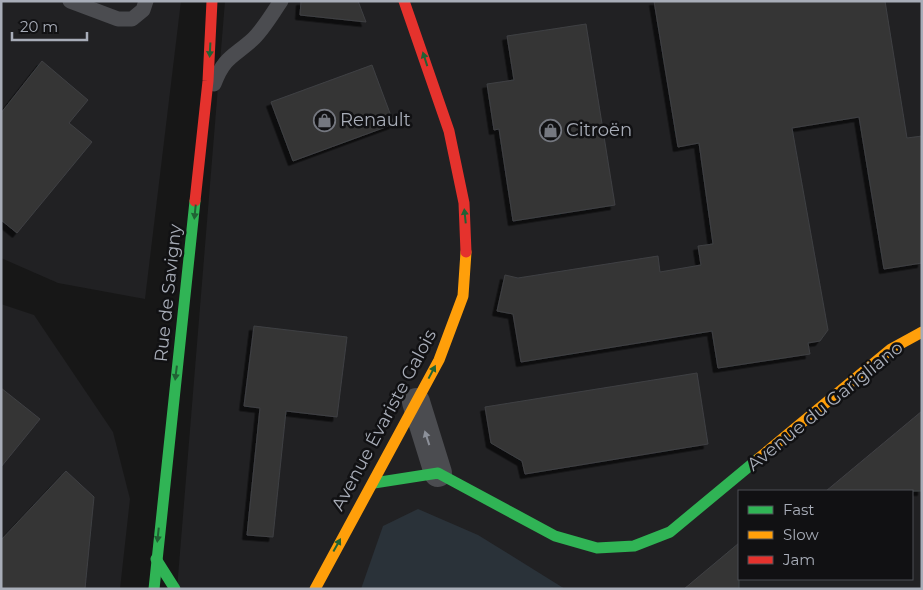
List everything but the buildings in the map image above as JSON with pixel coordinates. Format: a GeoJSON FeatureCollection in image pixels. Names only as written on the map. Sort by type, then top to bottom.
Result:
{"type":"FeatureCollection","features":[{"type":"Feature","properties":{"kind":"main road","name":"Rue de Savigny"},"geometry":{"type":"LineString","coordinates":[[154,589],[205,108],[212,1]]}},
{"type":"Feature","properties":{"kind":"main road","name":"Avenue Évariste Galois"},"geometry":{"type":"LineString","coordinates":[[315,589],[439,360],[463,296],[467,264],[464,203],[449,131],[404,1]]}},
{"type":"Feature","properties":{"kind":"main road","name":"Avenue du Garigliano"},"geometry":{"type":"LineString","coordinates":[[438,473],[555,536],[597,548],[634,546],[670,532],[890,349],[922,332]]}},
{"type":"Feature","properties":{"kind":"main road"},"geometry":{"type":"LineString","coordinates":[[374,483],[438,473]]}},
{"type":"Feature","properties":{"kind":"main road"},"geometry":{"type":"LineString","coordinates":[[156,559],[175,589]]}},
{"type":"Feature","properties":{"kind":"street"},"geometry":{"type":"LineString","coordinates":[[416,402],[438,473]]}},
{"type":"Feature","properties":{"kind":"lane"},"geometry":{"type":"LineString","coordinates":[[70,1],[118,19],[132,19],[143,10],[146,1]]}},
{"type":"Feature","properties":{"kind":"lane"},"geometry":{"type":"LineString","coordinates":[[205,108],[218,73],[232,54],[253,40],[281,1]]}},
{"type":"Feature","properties":{"kind":"shaded area"},"geometry":{"type":"Polygon","coordinates":[[[1,1],[181,1],[145,299],[58,283],[1,258],[1,1]]]}},
{"type":"Feature","properties":{"kind":"shaded area"},"geometry":{"type":"Polygon","coordinates":[[[225,1],[922,1],[922,589],[177,589],[225,1]]]}},
{"type":"Feature","properties":{"kind":"shaded area"},"geometry":{"type":"Polygon","coordinates":[[[1,304],[34,315],[113,432],[130,499],[120,589],[1,589],[1,304]]]}},
{"type":"Feature","properties":{"kind":"shaded area"},"geometry":{"type":"Polygon","coordinates":[[[418,509],[478,535],[565,589],[361,589],[383,526],[418,509]]]}},
{"type":"Feature","properties":{"kind":"traffic: fast"},"geometry":{"type":"LineString","coordinates":[[154,589],[195,201]]}},
{"type":"Feature","properties":{"kind":"traffic: fast"},"geometry":{"type":"LineString","coordinates":[[374,483],[438,473],[555,536],[597,548],[634,546],[670,532],[758,459]]}},
{"type":"Feature","properties":{"kind":"traffic: fast"},"geometry":{"type":"LineString","coordinates":[[156,559],[175,589]]}},
{"type":"Feature","properties":{"kind":"traffic: slow"},"geometry":{"type":"LineString","coordinates":[[315,589],[439,360],[463,296],[466,252]]}},
{"type":"Feature","properties":{"kind":"traffic: slow"},"geometry":{"type":"LineString","coordinates":[[758,459],[891,349],[922,332]]}},
{"type":"Feature","properties":{"kind":"traffic: jam"},"geometry":{"type":"LineString","coordinates":[[195,201],[208,81],[212,1]]}},
{"type":"Feature","properties":{"kind":"traffic: jam"},"geometry":{"type":"LineString","coordinates":[[404,1],[449,131],[464,203],[466,252]]}},
{"type":"Feature","properties":{"kind":"place","name":"Renault"},"geometry":{"type":"Point","coordinates":[324,120]}},
{"type":"Feature","properties":{"kind":"place","name":"Citroën"},"geometry":{"type":"Point","coordinates":[550,130]}}]}
